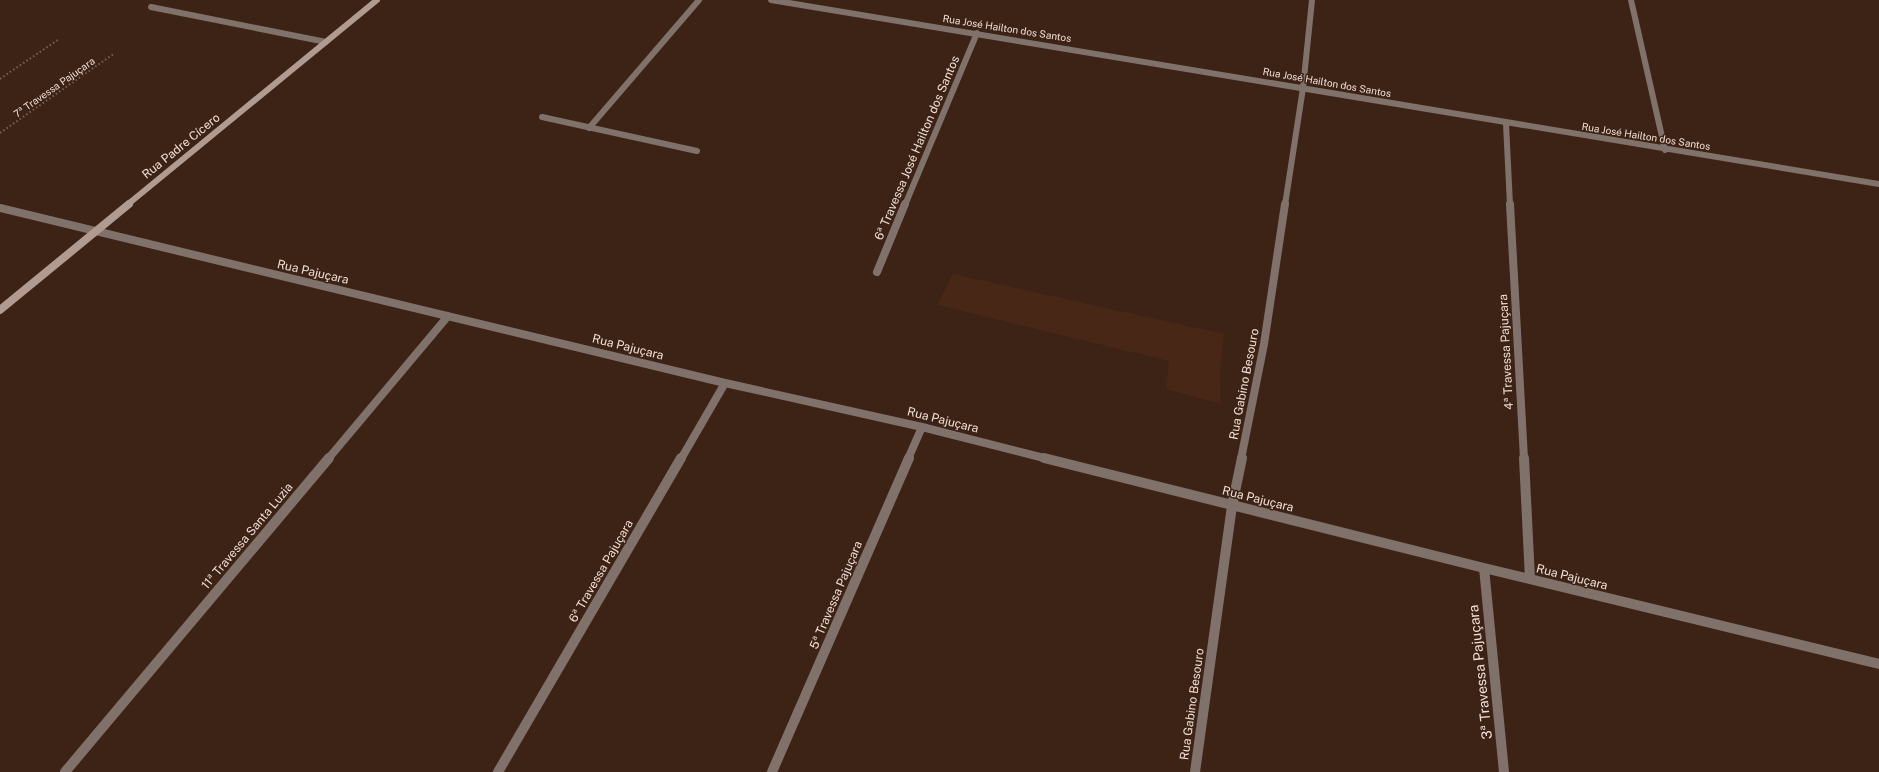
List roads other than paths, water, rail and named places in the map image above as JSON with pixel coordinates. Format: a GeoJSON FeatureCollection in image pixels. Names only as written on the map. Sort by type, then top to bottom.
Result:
{"type":"FeatureCollection","features":[{"type":"Feature","properties":{"kind":"street","name":"Rua Padre Cícero"},"geometry":{"type":"LineString","coordinates":[[0,310],[377,0]]}},
{"type":"Feature","properties":{"kind":"street"},"geometry":{"type":"LineString","coordinates":[[589,128],[699,0]]}},
{"type":"Feature","properties":{"kind":"street","name":"Rua José Hailton dos Santos"},"geometry":{"type":"LineString","coordinates":[[771,0],[977,33],[1506,124],[1879,184]]}},
{"type":"Feature","properties":{"kind":"street","name":"Rua Gabino Besouro"},"geometry":{"type":"LineString","coordinates":[[1195,772],[1232,506],[1264,344],[1303,88],[1312,0]]}},
{"type":"Feature","properties":{"kind":"street"},"geometry":{"type":"LineString","coordinates":[[1631,0],[1665,150]]}},
{"type":"Feature","properties":{"kind":"street"},"geometry":{"type":"LineString","coordinates":[[151,6],[326,42]]}},
{"type":"Feature","properties":{"kind":"street","name":"6ª Travessa José Hailton dos Santos"},"geometry":{"type":"LineString","coordinates":[[877,272],[977,33]]}},
{"type":"Feature","properties":{"kind":"street"},"geometry":{"type":"LineString","coordinates":[[542,117],[697,151]]}},
{"type":"Feature","properties":{"kind":"street","name":"4ª Travessa Pajuçara"},"geometry":{"type":"LineString","coordinates":[[1506,124],[1530,579]]}},
{"type":"Feature","properties":{"kind":"street","name":"Rua Pajuçara"},"geometry":{"type":"LineString","coordinates":[[0,208],[94,232],[726,383],[922,427],[1232,506],[1879,664]]}},
{"type":"Feature","properties":{"kind":"street","name":"11ª Travessa Santa Luzia"},"geometry":{"type":"LineString","coordinates":[[65,772],[448,316]]}},
{"type":"Feature","properties":{"kind":"street","name":"6ª Travessa Pajuçara"},"geometry":{"type":"LineString","coordinates":[[498,772],[726,383]]}},
{"type":"Feature","properties":{"kind":"street","name":"5ª Travessa Pajuçara"},"geometry":{"type":"LineString","coordinates":[[772,772],[922,427]]}},
{"type":"Feature","properties":{"kind":"street","name":"3ª Travessa Pajuçara"},"geometry":{"type":"LineString","coordinates":[[1484,568],[1504,772]]}}]}
